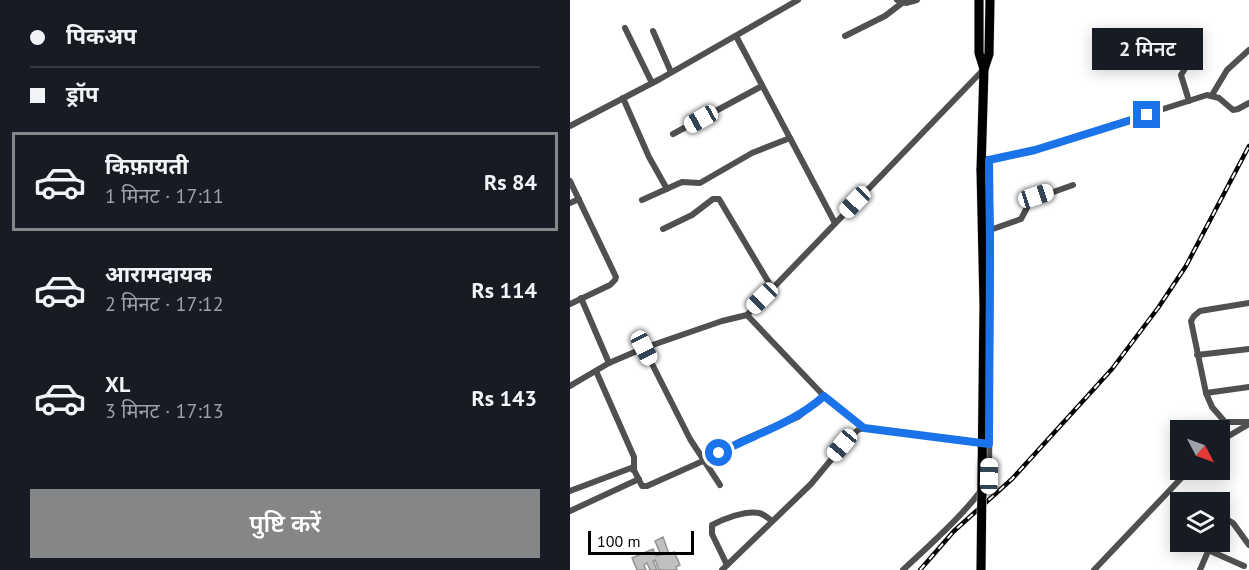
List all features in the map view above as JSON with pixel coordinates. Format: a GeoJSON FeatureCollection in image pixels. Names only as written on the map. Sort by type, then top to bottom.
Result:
{"type":"FeatureCollection","features":[{"type":"Feature","properties":{"kind":"main road"},"geometry":{"type":"LineString","coordinates":[[979,0],[980,53],[984,69],[985,159],[981,170],[984,304],[981,570]]}},
{"type":"Feature","properties":{"kind":"main road"},"geometry":{"type":"LineString","coordinates":[[984,69],[989,54],[990,0]]}},
{"type":"Feature","properties":{"kind":"street"},"geometry":{"type":"LineString","coordinates":[[570,126],[652,83],[798,0]]}},
{"type":"Feature","properties":{"kind":"street"},"geometry":{"type":"LineString","coordinates":[[845,36],[885,16],[900,2],[917,0]]}},
{"type":"Feature","properties":{"kind":"street"},"geometry":{"type":"LineString","coordinates":[[625,28],[652,83]]}},
{"type":"Feature","properties":{"kind":"street"},"geometry":{"type":"LineString","coordinates":[[653,31],[671,72]]}},
{"type":"Feature","properties":{"kind":"street"},"geometry":{"type":"LineString","coordinates":[[736,36],[835,223]]}},
{"type":"Feature","properties":{"kind":"street"},"geometry":{"type":"LineString","coordinates":[[1212,95],[1227,70],[1249,50]]}},
{"type":"Feature","properties":{"kind":"street"},"geometry":{"type":"LineString","coordinates":[[1190,100],[1181,75],[1186,67],[1199,61]]}},
{"type":"Feature","properties":{"kind":"street"},"geometry":{"type":"LineString","coordinates":[[570,386],[609,363],[644,348],[722,321],[747,315],[984,69]]}},
{"type":"Feature","properties":{"kind":"street"},"geometry":{"type":"LineString","coordinates":[[673,134],[762,86]]}},
{"type":"Feature","properties":{"kind":"street"},"geometry":{"type":"LineString","coordinates":[[903,570],[945,529],[985,485],[989,476],[990,230],[985,159],[1035,150],[1207,95],[1212,95],[1233,110],[1238,110],[1249,103]]}},
{"type":"Feature","properties":{"kind":"street"},"geometry":{"type":"LineString","coordinates":[[623,98],[649,157],[667,189]]}},
{"type":"Feature","properties":{"kind":"street"},"geometry":{"type":"LineString","coordinates":[[642,200],[682,182],[700,183],[752,153],[790,138]]}},
{"type":"Feature","properties":{"kind":"street"},"geometry":{"type":"LineString","coordinates":[[570,181],[616,277],[610,285],[570,304]]}},
{"type":"Feature","properties":{"kind":"street"},"geometry":{"type":"LineString","coordinates":[[990,230],[1021,219],[1027,204],[1036,196],[1073,185]]}},
{"type":"Feature","properties":{"kind":"street"},"geometry":{"type":"LineString","coordinates":[[570,203],[579,199]]}},
{"type":"Feature","properties":{"kind":"street"},"geometry":{"type":"LineString","coordinates":[[663,229],[692,216],[713,199],[719,199],[772,288]]}},
{"type":"Feature","properties":{"kind":"street"},"geometry":{"type":"LineString","coordinates":[[581,298],[609,363]]}},
{"type":"Feature","properties":{"kind":"street"},"geometry":{"type":"LineString","coordinates":[[1249,303],[1200,311],[1191,321],[1191,330],[1206,393],[1212,407],[1225,422],[1249,423]]}},
{"type":"Feature","properties":{"kind":"street"},"geometry":{"type":"LineString","coordinates":[[747,315],[824,396],[864,428]]}},
{"type":"Feature","properties":{"kind":"street"},"geometry":{"type":"LineString","coordinates":[[644,348],[703,461],[720,485]]}},
{"type":"Feature","properties":{"kind":"street"},"geometry":{"type":"LineString","coordinates":[[1197,355],[1249,348]]}},
{"type":"Feature","properties":{"kind":"street"},"geometry":{"type":"LineString","coordinates":[[596,371],[634,456],[634,470],[642,486],[703,461],[743,440],[798,417],[824,396]]}},
{"type":"Feature","properties":{"kind":"street"},"geometry":{"type":"LineString","coordinates":[[1206,393],[1249,387]]}},
{"type":"Feature","properties":{"kind":"street"},"geometry":{"type":"LineString","coordinates":[[1230,435],[1249,423]]}},
{"type":"Feature","properties":{"kind":"street"},"geometry":{"type":"LineString","coordinates":[[722,570],[811,484],[858,430],[864,428],[989,444]]}},
{"type":"Feature","properties":{"kind":"street"},"geometry":{"type":"LineString","coordinates":[[570,491],[629,468],[634,470]]}},
{"type":"Feature","properties":{"kind":"street"},"geometry":{"type":"LineString","coordinates":[[570,511],[639,479]]}},
{"type":"Feature","properties":{"kind":"street"},"geometry":{"type":"LineString","coordinates":[[1094,570],[1180,480]]}},
{"type":"Feature","properties":{"kind":"street"},"geometry":{"type":"LineString","coordinates":[[727,565],[712,534],[712,525],[754,512],[763,514],[772,521]]}},
{"type":"Feature","properties":{"kind":"street"},"geometry":{"type":"LineString","coordinates":[[1230,521],[1249,545]]}},
{"type":"Feature","properties":{"kind":"street"},"geometry":{"type":"LineString","coordinates":[[1200,570],[1207,552]]}},
{"type":"Feature","properties":{"kind":"street"},"geometry":{"type":"LineString","coordinates":[[1212,552],[1244,566]]}},
{"type":"Feature","properties":{"kind":"building"},"geometry":{"type":"Polygon","coordinates":[[[663,537],[669,554],[674,552],[680,565],[676,567],[677,570],[659,570],[655,560],[653,561],[657,570],[650,570],[647,563],[644,565],[646,570],[637,570],[632,558],[653,549],[656,556],[661,555],[655,541],[663,537]]]}},
{"type":"Feature","properties":{"kind":"railway"},"geometry":{"type":"LineString","coordinates":[[920,570],[954,531],[1012,479],[1112,369],[1186,266],[1249,146]]}},
{"type":"Feature","properties":{"kind":"route"},"geometry":{"type":"LineString","coordinates":[[719,453],[743,440],[798,417],[824,396],[864,428],[989,444],[989,160],[1035,150],[1147,115]]}}]}
